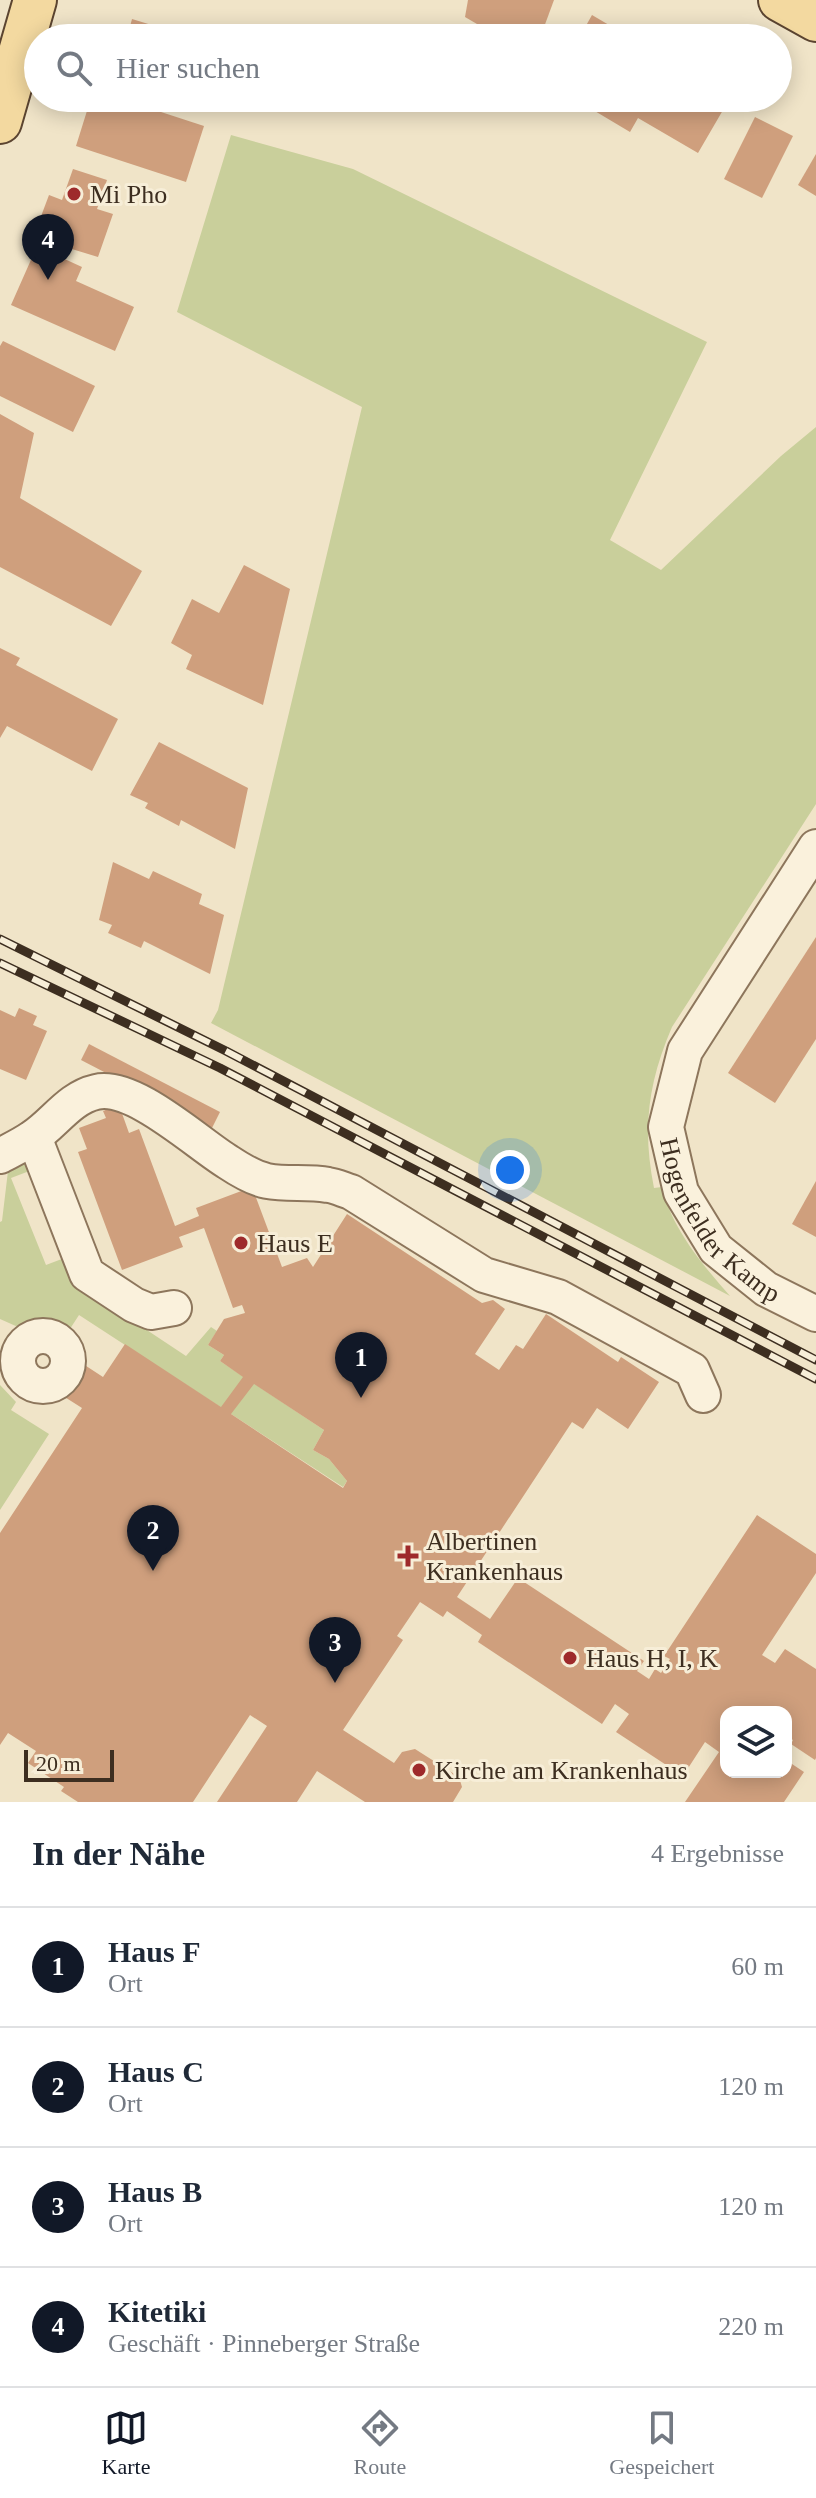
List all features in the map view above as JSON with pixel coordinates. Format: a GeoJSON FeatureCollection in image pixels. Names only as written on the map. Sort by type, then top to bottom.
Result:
{"type":"FeatureCollection","features":[{"type":"Feature","properties":{"kind":"main road"},"geometry":{"type":"LineString","coordinates":[[28,24],[35,0]]}},
{"type":"Feature","properties":{"kind":"main road"},"geometry":{"type":"LineString","coordinates":[[780,0],[816,20]]}},
{"type":"Feature","properties":{"kind":"main road"},"geometry":{"type":"LineString","coordinates":[[0,122],[24,38]]}},
{"type":"Feature","properties":{"kind":"street","name":"Hogenfelder Kamp"},"geometry":{"type":"LineString","coordinates":[[816,847],[685,1051],[666,1127],[681,1192],[716,1249],[766,1289],[816,1314]]}},
{"type":"Feature","properties":{"kind":"street"},"geometry":{"type":"LineString","coordinates":[[0,1156],[34,1137],[82,1098],[96,1092],[110,1091],[123,1095],[141,1103],[228,1162],[256,1177],[269,1181],[327,1184],[351,1192],[484,1275],[558,1297],[692,1370],[703,1395]]}},
{"type":"Feature","properties":{"kind":"street"},"geometry":{"type":"LineString","coordinates":[[34,1137],[87,1274],[134,1305],[151,1312],[174,1308]]}},
{"type":"Feature","properties":{"kind":"green space"},"geometry":{"type":"Polygon","coordinates":[[[231,135],[353,169],[707,342],[610,540],[661,570],[781,456],[816,427],[816,804],[672,1027],[657,1067],[648,1125],[654,1188],[662,1187],[681,1232],[730,1296],[211,1023],[218,1010],[362,407],[177,312],[231,135]]]}},
{"type":"Feature","properties":{"kind":"green space"},"geometry":{"type":"Polygon","coordinates":[[[23,1161],[32,1170],[11,1178],[46,1265],[67,1257],[76,1283],[186,1356],[211,1327],[217,1331],[208,1345],[224,1355],[220,1361],[324,1430],[313,1450],[329,1459],[347,1481],[343,1487],[79,1315],[68,1332],[49,1323],[18,1327],[0,1319],[0,1222],[8,1171],[23,1161]]]}},
{"type":"Feature","properties":{"kind":"green space"},"geometry":{"type":"Polygon","coordinates":[[[0,1385],[16,1402],[11,1410],[49,1434],[0,1510],[0,1385]]]}},
{"type":"Feature","properties":{"kind":"building"},"geometry":{"type":"Polygon","coordinates":[[[468,0],[554,0],[545,24],[477,24],[465,17],[468,0]]]}},
{"type":"Feature","properties":{"kind":"building"},"geometry":{"type":"Polygon","coordinates":[[[592,15],[607,24],[587,24],[592,15]]]}},
{"type":"Feature","properties":{"kind":"building"},"geometry":{"type":"Polygon","coordinates":[[[132,19],[148,24],[131,24],[132,19]]]}},
{"type":"Feature","properties":{"kind":"building"},"geometry":{"type":"Polygon","coordinates":[[[87,112],[161,112],[204,126],[186,182],[76,146],[87,112]]]}},
{"type":"Feature","properties":{"kind":"building"},"geometry":{"type":"Polygon","coordinates":[[[596,112],[722,112],[698,153],[638,118],[630,132],[596,112]]]}},
{"type":"Feature","properties":{"kind":"building"},"geometry":{"type":"Polygon","coordinates":[[[755,117],[793,136],[762,198],[724,179],[755,117]]]}},
{"type":"Feature","properties":{"kind":"building"},"geometry":{"type":"Polygon","coordinates":[[[816,154],[816,196],[798,185],[816,154]]]}},
{"type":"Feature","properties":{"kind":"building"},"geometry":{"type":"Polygon","coordinates":[[[73,169],[107,180],[97,209],[113,214],[98,257],[62,246],[58,256],[82,267],[76,281],[134,307],[115,351],[11,305],[34,253],[28,251],[49,195],[62,200],[73,169]]]}},
{"type":"Feature","properties":{"kind":"building"},"geometry":{"type":"Polygon","coordinates":[[[3,341],[95,386],[73,432],[0,396],[0,346],[3,341]]]}},
{"type":"Feature","properties":{"kind":"building"},"geometry":{"type":"Polygon","coordinates":[[[0,414],[34,433],[20,498],[142,571],[111,626],[0,567],[0,414]]]}},
{"type":"Feature","properties":{"kind":"building"},"geometry":{"type":"Polygon","coordinates":[[[244,565],[290,589],[263,705],[186,669],[192,655],[171,643],[192,599],[219,613],[244,565]]]}},
{"type":"Feature","properties":{"kind":"building"},"geometry":{"type":"Polygon","coordinates":[[[0,648],[20,658],[16,665],[118,719],[92,771],[7,726],[0,738],[0,648]]]}},
{"type":"Feature","properties":{"kind":"building"},"geometry":{"type":"Polygon","coordinates":[[[159,742],[248,788],[235,849],[181,820],[179,826],[145,808],[148,803],[130,795],[159,742]]]}},
{"type":"Feature","properties":{"kind":"building"},"geometry":{"type":"Polygon","coordinates":[[[113,862],[149,879],[153,871],[202,894],[199,904],[224,915],[210,974],[144,941],[141,948],[108,933],[112,925],[99,920],[113,862]]]}},
{"type":"Feature","properties":{"kind":"building"},"geometry":{"type":"Polygon","coordinates":[[[816,937],[816,1039],[775,1103],[728,1073],[816,937]]]}},
{"type":"Feature","properties":{"kind":"building"},"geometry":{"type":"Polygon","coordinates":[[[19,1008],[37,1016],[33,1025],[47,1031],[26,1080],[0,1069],[0,1010],[15,1017],[19,1008]]]}},
{"type":"Feature","properties":{"kind":"building"},"geometry":{"type":"Polygon","coordinates":[[[89,1044],[220,1112],[212,1128],[81,1060],[89,1044]]]}},
{"type":"Feature","properties":{"kind":"building"},"geometry":{"type":"Polygon","coordinates":[[[119,1105],[129,1133],[139,1129],[175,1226],[199,1216],[196,1208],[252,1187],[282,1267],[307,1258],[313,1267],[347,1214],[482,1303],[493,1300],[505,1309],[475,1354],[499,1370],[516,1345],[523,1349],[546,1314],[618,1362],[621,1357],[659,1382],[628,1429],[597,1408],[583,1429],[572,1422],[457,1597],[490,1619],[518,1578],[644,1661],[637,1671],[649,1679],[655,1669],[661,1673],[670,1659],[664,1656],[757,1515],[816,1554],[816,1573],[762,1655],[775,1663],[785,1649],[816,1669],[816,1758],[792,1745],[792,1706],[720,1706],[720,1778],[792,1778],[792,1764],[804,1772],[784,1802],[685,1802],[719,1752],[705,1742],[683,1776],[616,1732],[629,1714],[615,1704],[602,1724],[478,1642],[482,1635],[447,1611],[443,1617],[420,1602],[397,1636],[403,1640],[343,1730],[394,1763],[402,1752],[415,1749],[459,1777],[462,1787],[453,1802],[365,1802],[317,1771],[297,1802],[217,1802],[267,1726],[250,1715],[193,1802],[78,1802],[61,1791],[64,1787],[28,1763],[36,1751],[8,1733],[0,1745],[0,1533],[82,1408],[60,1394],[80,1362],[103,1377],[125,1344],[221,1407],[243,1377],[220,1361],[224,1355],[208,1345],[224,1319],[245,1313],[242,1305],[233,1308],[204,1228],[179,1237],[183,1247],[122,1270],[78,1152],[87,1149],[79,1128],[106,1118],[103,1111],[119,1105]],[[254,1384],[231,1414],[343,1488],[347,1481],[329,1459],[313,1450],[324,1430],[254,1384]]]}},
{"type":"Feature","properties":{"kind":"building"},"geometry":{"type":"Polygon","coordinates":[[[816,1181],[816,1237],[792,1224],[816,1181]]]}},
{"type":"Feature","properties":{"kind":"railway"},"geometry":{"type":"LineString","coordinates":[[0,939],[226,1051],[816,1360]]}},
{"type":"Feature","properties":{"kind":"railway"},"geometry":{"type":"LineString","coordinates":[[0,963],[220,1068],[816,1379]]}},
{"type":"Feature","properties":{"kind":"place","name":"Mi Pho"},"geometry":{"type":"Point","coordinates":[74,194]}},
{"type":"Feature","properties":{"kind":"place","name":"Kitetiki"},"geometry":{"type":"Point","coordinates":[48,280]}},
{"type":"Feature","properties":{"kind":"place","name":"Haus E"},"geometry":{"type":"Point","coordinates":[241,1243]}},
{"type":"Feature","properties":{"kind":"place","name":"Haus F"},"geometry":{"type":"Point","coordinates":[361,1398]}},
{"type":"Feature","properties":{"kind":"place","name":"Albertinen Krankenhaus"},"geometry":{"type":"Point","coordinates":[408,1556]}},
{"type":"Feature","properties":{"kind":"place","name":"Haus C"},"geometry":{"type":"Point","coordinates":[153,1571]}},
{"type":"Feature","properties":{"kind":"place","name":"Haus H, I, K"},"geometry":{"type":"Point","coordinates":[570,1658]}},
{"type":"Feature","properties":{"kind":"place","name":"Haus B"},"geometry":{"type":"Point","coordinates":[335,1683]}},
{"type":"Feature","properties":{"kind":"place","name":"Kirche am Krankenhaus"},"geometry":{"type":"Point","coordinates":[419,1770]}}]}
